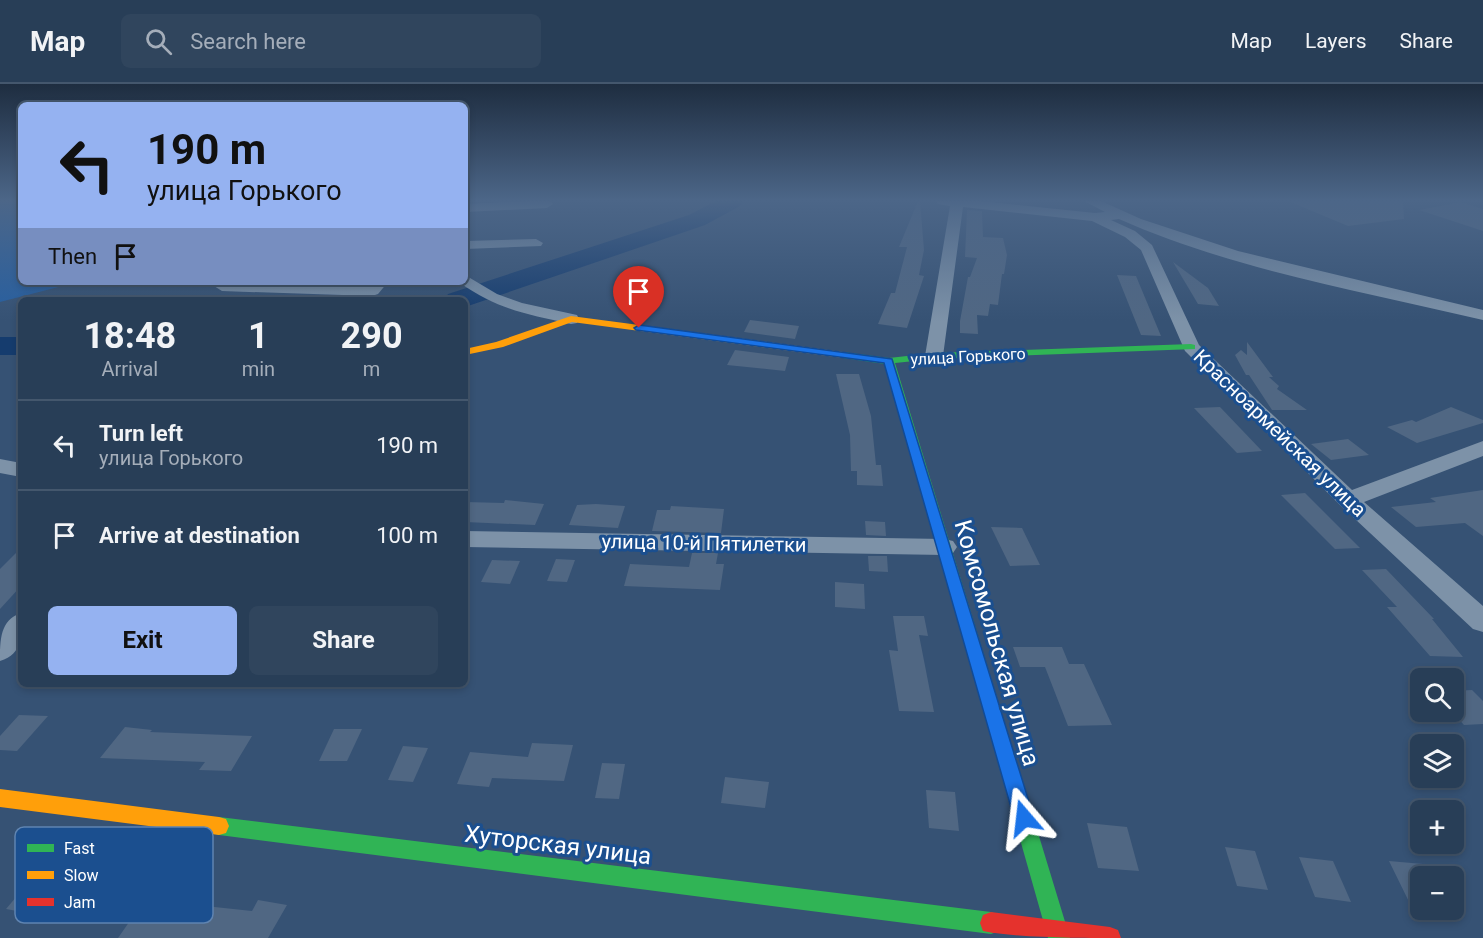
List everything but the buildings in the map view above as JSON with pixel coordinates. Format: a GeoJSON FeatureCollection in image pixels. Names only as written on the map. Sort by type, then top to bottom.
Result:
{"type":"FeatureCollection","features":[{"type":"Feature","properties":{"kind":"street"},"geometry":{"type":"LineString","coordinates":[[934,356],[945,241]]}},
{"type":"Feature","properties":{"kind":"street","name":"Красноармейская улица"},"geometry":{"type":"LineString","coordinates":[[1138,241],[1147,248],[1191,347],[1348,500],[1483,621]]}},
{"type":"Feature","properties":{"kind":"street"},"geometry":{"type":"LineString","coordinates":[[1192,241],[1256,260],[1483,315]]}},
{"type":"Feature","properties":{"kind":"street"},"geometry":{"type":"LineString","coordinates":[[468,245],[536,243]]}},
{"type":"Feature","properties":{"kind":"street"},"geometry":{"type":"LineString","coordinates":[[468,282],[485,293],[517,307],[571,319]]}},
{"type":"Feature","properties":{"kind":"street"},"geometry":{"type":"LineString","coordinates":[[222,286],[372,291],[377,285]]}},
{"type":"Feature","properties":{"kind":"street","name":"улица Горького"},"geometry":{"type":"LineString","coordinates":[[468,351],[499,345],[571,319],[889,361],[934,356],[1191,347]]}},
{"type":"Feature","properties":{"kind":"street","name":"Комсомольская улица"},"geometry":{"type":"LineString","coordinates":[[889,361],[1058,934]]}},
{"type":"Feature","properties":{"kind":"street"},"geometry":{"type":"LineString","coordinates":[[1348,500],[1483,448]]}},
{"type":"Feature","properties":{"kind":"street"},"geometry":{"type":"LineString","coordinates":[[0,466],[18,469]]}},
{"type":"Feature","properties":{"kind":"street","name":"улица 10-й Пятилетки"},"geometry":{"type":"LineString","coordinates":[[468,539],[944,547]]}},
{"type":"Feature","properties":{"kind":"street"},"geometry":{"type":"LineString","coordinates":[[0,650],[18,627]]}},
{"type":"Feature","properties":{"kind":"street","name":"Хуторская улица"},"geometry":{"type":"LineString","coordinates":[[0,798],[1058,934],[1110,938]]}},
{"type":"Feature","properties":{"kind":"shaded area"},"geometry":{"type":"Polygon","coordinates":[[[0,241],[18,241],[18,285],[66,285],[18,297],[0,302],[0,241]]]}},
{"type":"Feature","properties":{"kind":"waterway"},"geometry":{"type":"LineString","coordinates":[[467,297],[635,241]]}},
{"type":"Feature","properties":{"kind":"waterway"},"geometry":{"type":"LineString","coordinates":[[0,346],[18,346]]}},
{"type":"Feature","properties":{"kind":"traffic: fast"},"geometry":{"type":"LineString","coordinates":[[843,355],[889,361],[934,356],[1191,347]]}},
{"type":"Feature","properties":{"kind":"traffic: fast"},"geometry":{"type":"LineString","coordinates":[[889,361],[1059,938]]}},
{"type":"Feature","properties":{"kind":"traffic: fast"},"geometry":{"type":"LineString","coordinates":[[219,826],[991,923]]}},
{"type":"Feature","properties":{"kind":"traffic: slow"},"geometry":{"type":"LineString","coordinates":[[468,351],[499,345],[571,319],[843,355]]}},
{"type":"Feature","properties":{"kind":"traffic: slow"},"geometry":{"type":"LineString","coordinates":[[0,798],[219,826]]}},
{"type":"Feature","properties":{"kind":"traffic: jam"},"geometry":{"type":"LineString","coordinates":[[991,923],[1110,938]]}},
{"type":"Feature","properties":{"kind":"route"},"geometry":{"type":"LineString","coordinates":[[639,328],[889,361],[1024,818]]}}]}
